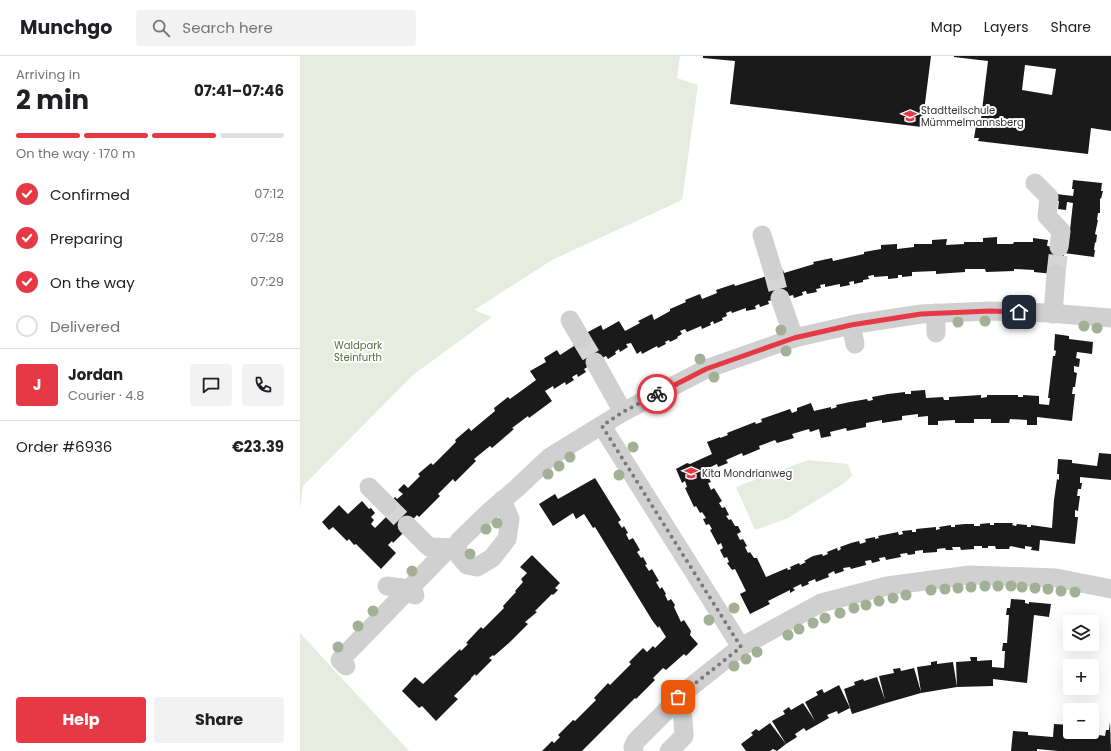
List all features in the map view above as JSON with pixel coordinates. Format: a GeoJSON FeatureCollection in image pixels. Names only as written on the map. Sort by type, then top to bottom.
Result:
{"type":"FeatureCollection","features":[{"type":"Feature","properties":{"kind":"street"},"geometry":{"type":"LineString","coordinates":[[1036,183],[1049,197],[1047,216],[1061,231],[1059,247]]}},
{"type":"Feature","properties":{"kind":"street"},"geometry":{"type":"LineString","coordinates":[[762,235],[773,271]]}},
{"type":"Feature","properties":{"kind":"street"},"geometry":{"type":"LineString","coordinates":[[1053,314],[1056,274]]}},
{"type":"Feature","properties":{"kind":"street"},"geometry":{"type":"LineString","coordinates":[[780,298],[794,338]]}},
{"type":"Feature","properties":{"kind":"street"},"geometry":{"type":"LineString","coordinates":[[346,666],[340,660],[412,592],[488,513],[550,457],[623,412],[706,369],[794,338],[851,325],[921,314],[990,311],[1111,318]]}},
{"type":"Feature","properties":{"kind":"street"},"geometry":{"type":"LineString","coordinates":[[936,313],[936,333]]}},
{"type":"Feature","properties":{"kind":"street"},"geometry":{"type":"LineString","coordinates":[[570,320],[581,339]]}},
{"type":"Feature","properties":{"kind":"street"},"geometry":{"type":"LineString","coordinates":[[851,325],[855,344]]}},
{"type":"Feature","properties":{"kind":"street"},"geometry":{"type":"LineString","coordinates":[[595,362],[623,412]]}},
{"type":"Feature","properties":{"kind":"street"},"geometry":{"type":"LineString","coordinates":[[602,426],[741,647]]}},
{"type":"Feature","properties":{"kind":"street"},"geometry":{"type":"LineString","coordinates":[[369,487],[387,505]]}},
{"type":"Feature","properties":{"kind":"street"},"geometry":{"type":"LineString","coordinates":[[407,525],[429,547],[453,548],[467,565],[477,567],[492,558],[507,540],[510,519],[502,500]]}},
{"type":"Feature","properties":{"kind":"street"},"geometry":{"type":"LineString","coordinates":[[634,751],[636,741],[679,698],[678,697],[741,647],[821,603],[886,586],[970,575],[1056,578],[1111,589]]}},
{"type":"Feature","properties":{"kind":"street"},"geometry":{"type":"LineString","coordinates":[[388,586],[412,592]]}},
{"type":"Feature","properties":{"kind":"street"},"geometry":{"type":"LineString","coordinates":[[669,751],[684,736],[684,720],[679,698]]}},
{"type":"Feature","properties":{"kind":"green space","name":"Waldpark Steinfurth"},"geometry":{"type":"Polygon","coordinates":[[[300,56],[680,56],[677,78],[698,85],[682,200],[552,260],[474,310],[492,317],[413,375],[303,486],[300,509],[300,56]]]}},
{"type":"Feature","properties":{"kind":"green space"},"geometry":{"type":"Polygon","coordinates":[[[808,460],[848,464],[852,476],[843,484],[788,518],[755,530],[736,487],[808,460]]]}},
{"type":"Feature","properties":{"kind":"green space"},"geometry":{"type":"Polygon","coordinates":[[[300,633],[409,751],[300,751],[300,633]]]}},
{"type":"Feature","properties":{"kind":"building"},"geometry":{"type":"Polygon","coordinates":[[[703,56],[931,56],[922,127],[730,104],[735,61],[703,58],[703,56]]]}},
{"type":"Feature","properties":{"kind":"building"},"geometry":{"type":"Polygon","coordinates":[[[1111,56],[1111,131],[1091,128],[1088,154],[978,141],[979,138],[974,138],[976,126],[980,127],[988,61],[954,57],[1111,56]],[[1025,65],[1022,90],[1052,95],[1056,69],[1025,65]]]}},
{"type":"Feature","properties":{"kind":"building"},"geometry":{"type":"Polygon","coordinates":[[[1073,180],[1102,183],[1101,191],[1103,191],[1101,199],[1100,198],[1100,213],[1098,213],[1095,234],[1097,235],[1094,257],[1064,253],[1063,275],[1034,272],[1034,270],[1014,269],[1014,271],[986,272],[985,269],[965,269],[965,272],[936,274],[936,271],[912,272],[912,276],[902,277],[902,275],[898,275],[898,278],[888,279],[888,276],[874,277],[874,275],[868,276],[869,279],[863,280],[863,282],[854,284],[854,281],[849,282],[850,285],[840,287],[840,284],[825,287],[825,284],[820,285],[821,288],[816,289],[817,292],[807,294],[806,291],[802,292],[803,295],[794,298],[793,295],[768,301],[769,304],[760,307],[759,304],[755,306],[756,309],[746,311],[746,308],[732,313],[731,311],[726,313],[727,316],[722,318],[723,320],[714,324],[713,321],[710,323],[711,325],[702,329],[701,326],[687,332],[685,329],[680,331],[682,334],[677,337],[678,338],[670,342],[669,340],[665,342],[666,344],[658,348],[657,346],[642,354],[641,351],[637,354],[631,343],[626,344],[628,347],[620,352],[619,349],[615,352],[616,354],[608,359],[606,356],[584,369],[586,372],[578,377],[577,374],[572,377],[574,380],[566,385],[565,382],[554,389],[553,386],[545,391],[552,401],[529,418],[528,416],[512,428],[514,429],[492,448],[490,446],[474,459],[476,461],[455,482],[453,479],[438,494],[440,496],[419,517],[417,515],[403,530],[405,531],[393,543],[392,541],[388,545],[396,553],[381,569],[356,544],[354,545],[349,539],[347,541],[333,527],[329,530],[322,522],[339,505],[348,514],[362,501],[375,513],[371,517],[374,520],[371,524],[375,528],[388,515],[383,510],[395,497],[397,499],[403,494],[398,490],[404,484],[408,488],[420,476],[418,474],[431,463],[433,465],[456,442],[455,440],[469,428],[471,431],[495,411],[494,408],[508,397],[510,399],[536,380],[530,371],[546,362],[544,358],[557,350],[560,355],[574,346],[573,344],[588,332],[601,325],[603,330],[619,321],[625,331],[640,323],[638,321],[652,314],[654,320],[670,311],[670,309],[686,302],[685,300],[700,294],[702,299],[717,293],[716,290],[767,276],[773,271],[783,270],[784,273],[814,264],[813,262],[832,258],[833,261],[864,254],[864,252],[881,249],[881,245],[897,244],[897,249],[914,247],[914,244],[932,244],[932,240],[947,239],[946,245],[964,244],[964,242],[983,242],[983,238],[997,237],[997,244],[1033,242],[1033,238],[1048,240],[1047,246],[1065,248],[1069,239],[1073,203],[1067,202],[1066,210],[1058,209],[1059,201],[1055,201],[1056,194],[1073,196],[1073,180]]]}},
{"type":"Feature","properties":{"kind":"building"},"geometry":{"type":"Polygon","coordinates":[[[1055,334],[1069,336],[1069,339],[1093,342],[1092,354],[1077,352],[1076,358],[1080,359],[1079,367],[1074,366],[1074,372],[1077,373],[1075,387],[1073,387],[1072,394],[1075,394],[1072,421],[1037,417],[1037,425],[1027,425],[1027,420],[1010,419],[1009,423],[991,423],[991,419],[974,419],[974,423],[955,423],[955,420],[938,421],[938,425],[928,425],[928,416],[918,417],[918,414],[902,416],[902,420],[882,423],[882,420],[866,423],[866,427],[847,431],[846,428],[830,432],[831,436],[821,438],[819,429],[810,432],[809,429],[792,434],[794,438],[777,443],[775,440],[759,446],[760,449],[743,456],[742,453],[726,460],[728,463],[718,467],[717,464],[704,470],[711,482],[708,483],[711,490],[714,488],[722,501],[719,503],[722,508],[725,507],[729,515],[726,516],[729,520],[731,519],[735,526],[738,526],[741,532],[737,534],[740,540],[743,539],[747,546],[745,547],[748,553],[750,552],[754,558],[757,558],[766,577],[787,568],[788,570],[791,569],[790,567],[799,563],[800,565],[813,556],[822,554],[823,556],[828,554],[827,552],[837,548],[838,551],[841,549],[840,547],[851,543],[859,541],[860,544],[866,542],[865,539],[875,537],[875,539],[879,538],[878,536],[898,532],[899,535],[903,534],[902,531],[912,530],[912,532],[916,532],[916,529],[936,527],[936,530],[940,529],[939,527],[951,525],[951,527],[965,524],[980,526],[980,524],[990,523],[990,525],[994,525],[994,523],[1013,523],[1012,525],[1016,526],[1017,524],[1027,525],[1027,527],[1031,527],[1031,525],[1052,528],[1057,479],[1059,480],[1059,474],[1057,474],[1058,459],[1072,460],[1072,463],[1097,466],[1099,453],[1111,454],[1111,480],[1080,477],[1080,483],[1082,483],[1081,489],[1078,489],[1077,496],[1080,496],[1078,511],[1075,510],[1075,517],[1078,517],[1075,544],[1040,540],[1039,551],[1031,550],[1032,547],[1025,546],[1025,549],[1010,546],[1009,549],[996,549],[995,546],[982,548],[982,546],[974,546],[974,549],[961,550],[960,547],[952,547],[953,550],[946,550],[945,548],[937,549],[937,552],[923,553],[923,550],[915,551],[915,554],[900,554],[901,557],[886,560],[885,557],[879,558],[880,561],[872,563],[871,560],[865,561],[866,565],[851,569],[850,567],[843,568],[844,571],[835,574],[834,571],[828,574],[829,577],[816,582],[815,579],[802,587],[801,584],[793,588],[795,590],[790,593],[790,590],[768,601],[770,604],[750,614],[740,594],[746,591],[735,569],[732,570],[727,563],[729,562],[727,557],[724,558],[720,550],[723,548],[721,543],[718,545],[710,530],[712,529],[709,524],[706,525],[703,519],[706,518],[702,512],[700,513],[696,506],[694,507],[685,488],[687,487],[685,481],[682,483],[676,469],[687,463],[690,464],[712,454],[707,442],[728,435],[727,433],[755,422],[756,424],[762,422],[761,419],[790,409],[792,413],[797,411],[797,408],[811,403],[814,411],[831,407],[831,409],[837,407],[836,405],[850,402],[867,399],[868,401],[873,400],[872,397],[905,392],[905,394],[911,394],[911,391],[925,390],[926,398],[943,397],[944,400],[949,400],[949,397],[981,395],[981,398],[987,397],[987,395],[1018,395],[1018,397],[1023,397],[1023,395],[1039,396],[1039,404],[1049,405],[1050,398],[1048,398],[1053,356],[1055,356],[1056,351],[1054,350],[1055,334]]]}},
{"type":"Feature","properties":{"kind":"building"},"geometry":{"type":"Polygon","coordinates":[[[595,478],[621,520],[618,522],[622,528],[624,526],[628,533],[626,534],[629,540],[633,538],[640,550],[637,552],[641,558],[643,557],[647,564],[645,565],[649,571],[652,569],[659,581],[656,582],[660,589],[662,587],[668,601],[671,599],[675,605],[674,607],[681,622],[684,620],[691,631],[690,635],[698,644],[686,656],[684,654],[666,670],[663,668],[653,678],[655,680],[582,751],[542,751],[552,741],[554,743],[560,737],[558,735],[573,720],[575,721],[596,700],[594,698],[608,683],[610,685],[631,664],[629,662],[643,648],[647,652],[653,646],[655,648],[666,637],[659,626],[658,628],[652,620],[595,527],[593,528],[584,514],[576,519],[573,513],[553,526],[539,504],[555,494],[558,499],[595,478]]]}},
{"type":"Feature","properties":{"kind":"building"},"geometry":{"type":"Polygon","coordinates":[[[532,555],[560,583],[555,588],[558,590],[535,611],[537,612],[525,622],[528,624],[511,641],[494,656],[493,655],[489,658],[492,660],[476,676],[475,674],[454,696],[458,699],[436,721],[422,706],[419,708],[402,691],[415,677],[423,684],[460,649],[461,651],[468,644],[466,643],[481,627],[483,629],[504,608],[503,606],[516,592],[515,591],[523,582],[521,579],[527,573],[520,567],[532,555]]]}},
{"type":"Feature","properties":{"kind":"building"},"geometry":{"type":"Polygon","coordinates":[[[1011,599],[1025,600],[1025,603],[1029,604],[1029,602],[1051,604],[1049,617],[1034,615],[1027,683],[993,679],[993,686],[957,687],[956,662],[971,661],[970,657],[977,657],[977,661],[992,660],[992,667],[1004,668],[1005,651],[1002,651],[1003,643],[1007,643],[1009,615],[1006,615],[1007,608],[1010,608],[1011,599]]]}},
{"type":"Feature","properties":{"kind":"building"},"geometry":{"type":"Polygon","coordinates":[[[937,661],[937,664],[953,662],[957,687],[921,693],[852,714],[844,689],[855,685],[854,682],[877,677],[885,700],[879,676],[894,673],[893,669],[900,668],[901,671],[914,668],[921,692],[917,667],[931,665],[931,662],[937,661]]]}},
{"type":"Feature","properties":{"kind":"building"},"geometry":{"type":"Polygon","coordinates":[[[839,685],[850,708],[838,714],[837,711],[827,715],[829,718],[806,731],[804,728],[795,734],[797,737],[786,744],[772,721],[785,714],[783,711],[789,707],[791,710],[803,703],[815,721],[805,702],[818,695],[816,692],[822,689],[824,693],[839,685]]]}},
{"type":"Feature","properties":{"kind":"building"},"geometry":{"type":"Polygon","coordinates":[[[1110,722],[1111,751],[1058,751],[1037,749],[1037,751],[1011,751],[1013,731],[1028,732],[1028,735],[1053,737],[1054,724],[1063,725],[1063,739],[1099,739],[1099,735],[1105,736],[1106,730],[1109,730],[1110,722]]]}},
{"type":"Feature","properties":{"kind":"building"},"geometry":{"type":"Polygon","coordinates":[[[770,723],[786,744],[777,751],[773,749],[770,751],[746,751],[741,744],[753,735],[751,733],[756,729],[759,731],[770,723]]]}},
{"type":"Feature","properties":{"kind":"tunnel"},"geometry":{"type":"LineString","coordinates":[[1056,274],[1059,247]]}},
{"type":"Feature","properties":{"kind":"tunnel"},"geometry":{"type":"LineString","coordinates":[[773,271],[780,298]]}},
{"type":"Feature","properties":{"kind":"tunnel"},"geometry":{"type":"LineString","coordinates":[[581,339],[595,362]]}},
{"type":"Feature","properties":{"kind":"tunnel"},"geometry":{"type":"LineString","coordinates":[[387,505],[407,525]]}},
{"type":"Feature","properties":{"kind":"way so far"},"geometry":{"type":"LineString","coordinates":[[657,394],[623,412],[602,426],[741,647],[678,697]]}},
{"type":"Feature","properties":{"kind":"place","name":"Stadtteilschule Mümmelmannsberg"},"geometry":{"type":"Point","coordinates":[910,116]}},
{"type":"Feature","properties":{"kind":"place","name":"Kita Mondrianweg"},"geometry":{"type":"Point","coordinates":[691,473]}},
{"type":"Feature","properties":{"kind":"route"},"geometry":{"type":"LineString","coordinates":[[657,394],[706,369],[794,338],[851,325],[921,314],[990,311],[1019,312]]}}]}
